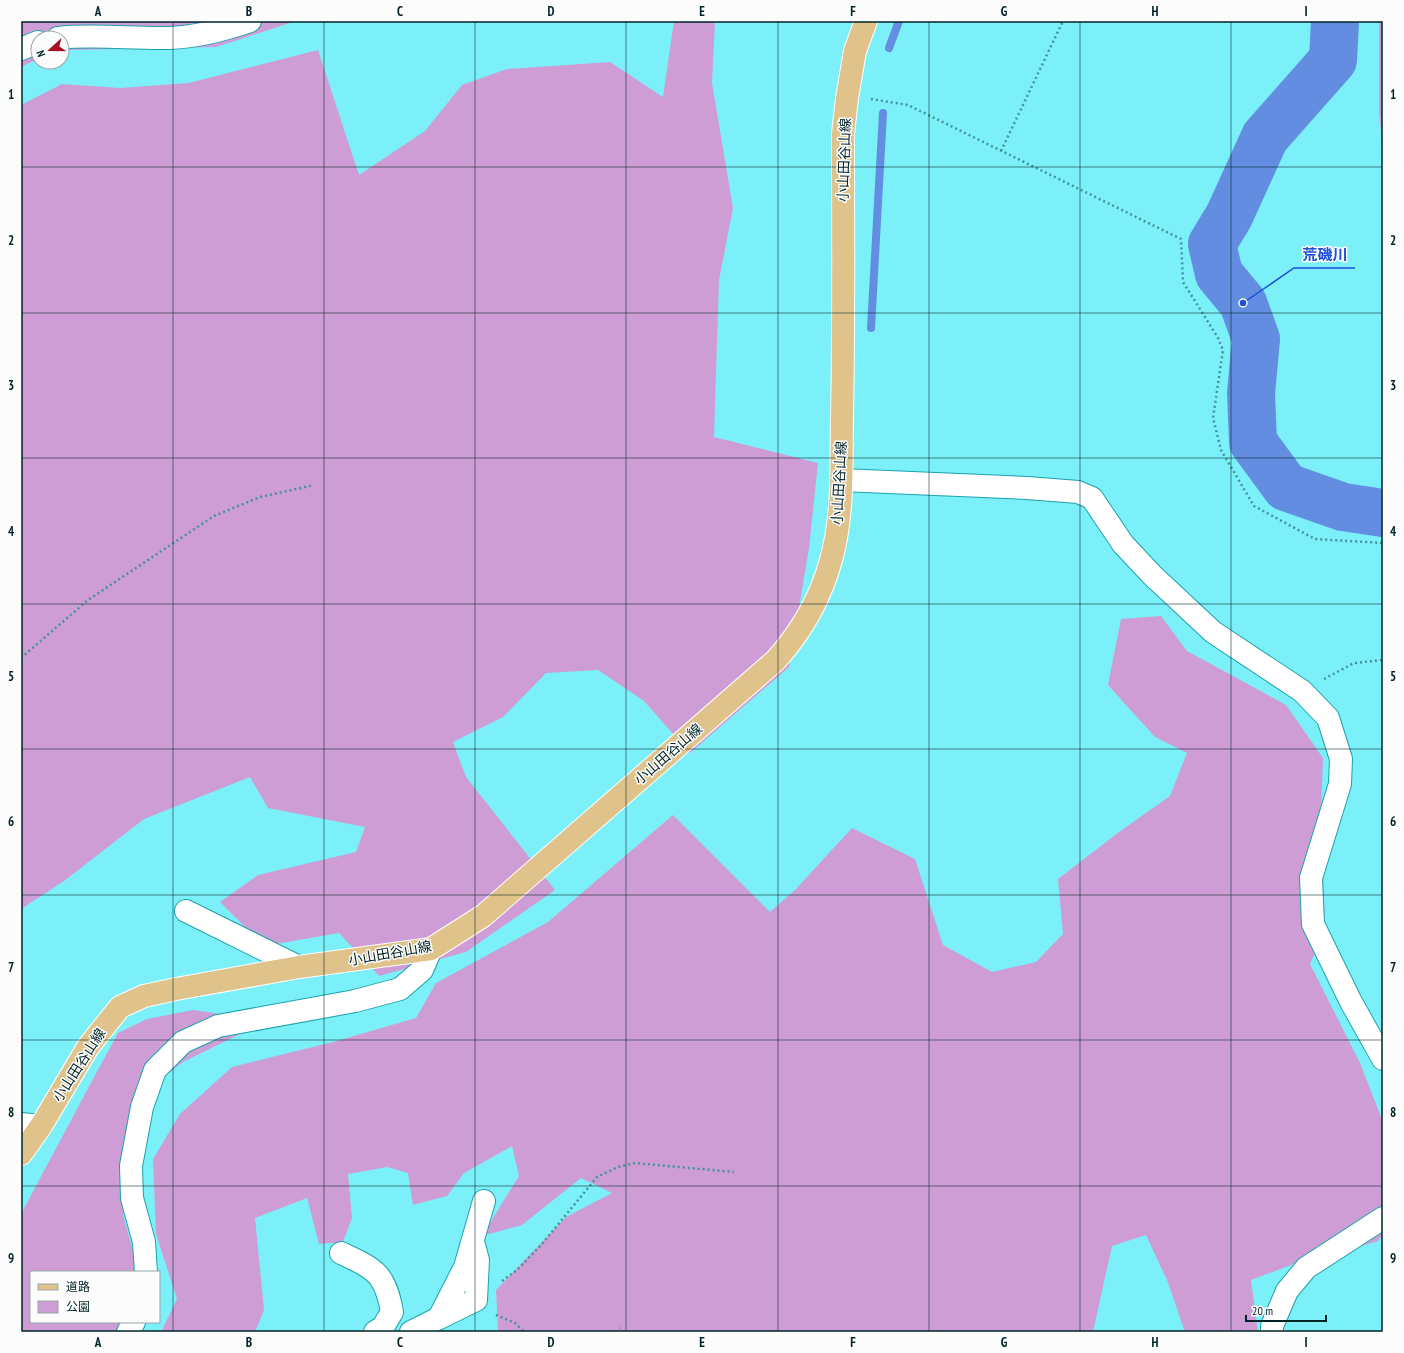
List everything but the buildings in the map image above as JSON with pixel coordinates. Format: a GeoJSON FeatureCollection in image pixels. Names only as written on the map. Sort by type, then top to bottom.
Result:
{"type":"FeatureCollection","features":[{"type":"Feature","properties":{"kind":"main road","name":"小山田谷山線"},"geometry":{"type":"LineString","coordinates":[[21,1154],[31,1125],[88,1047],[120,1007],[144,996],[176,988],[299,967],[431,949],[483,916],[776,660],[794,640],[816,598],[831,560],[840,513],[843,379],[843,134],[846,98],[855,51],[866,21]]}},
{"type":"Feature","properties":{"kind":"street"},"geometry":{"type":"LineString","coordinates":[[70,37],[105,36],[176,37],[205,34],[250,21]]}},
{"type":"Feature","properties":{"kind":"street"},"geometry":{"type":"LineString","coordinates":[[841,480],[1027,488],[1078,492],[1092,498],[1123,544],[1152,575],[1213,632],[1302,691],[1328,718],[1341,759],[1340,784],[1311,878],[1313,924],[1351,1002],[1383,1059]]}},
{"type":"Feature","properties":{"kind":"street"},"geometry":{"type":"LineString","coordinates":[[186,912],[299,967]]}},
{"type":"Feature","properties":{"kind":"street"},"geometry":{"type":"LineString","coordinates":[[146,1271],[144,1242],[132,1198],[131,1166],[142,1107],[155,1070],[183,1042],[218,1026],[355,1001],[400,989],[422,970],[431,949]]}},
{"type":"Feature","properties":{"kind":"street"},"geometry":{"type":"LineString","coordinates":[[439,1318],[465,1266],[484,1201]]}},
{"type":"Feature","properties":{"kind":"street"},"geometry":{"type":"LineString","coordinates":[[1272,1332],[1272,1326],[1287,1291],[1306,1268],[1383,1218]]}},
{"type":"Feature","properties":{"kind":"street"},"geometry":{"type":"LineString","coordinates":[[411,1332],[476,1300],[478,1260],[473,1239]]}},
{"type":"Feature","properties":{"kind":"street"},"geometry":{"type":"LineString","coordinates":[[340,1253],[368,1265],[380,1276],[389,1293],[392,1312],[382,1327],[375,1332]]}},
{"type":"Feature","properties":{"kind":"street"},"geometry":{"type":"LineString","coordinates":[[128,1332],[133,1323]]}},
{"type":"Feature","properties":{"kind":"path"},"geometry":{"type":"LineString","coordinates":[[1001,151],[1063,21]]}},
{"type":"Feature","properties":{"kind":"path"},"geometry":{"type":"LineString","coordinates":[[846,98],[908,105],[1181,239],[1183,282],[1218,338],[1223,350],[1213,418],[1221,450],[1254,506],[1315,539],[1383,543]]}},
{"type":"Feature","properties":{"kind":"path"},"geometry":{"type":"LineString","coordinates":[[21,658],[88,600],[214,516],[260,497],[314,485]]}},
{"type":"Feature","properties":{"kind":"path"},"geometry":{"type":"LineString","coordinates":[[1302,691],[1354,663],[1383,660]]}},
{"type":"Feature","properties":{"kind":"path"},"geometry":{"type":"LineString","coordinates":[[524,1332],[515,1323],[487,1311],[476,1300],[522,1265],[542,1244],[597,1177],[618,1166],[634,1163],[734,1172]]}},
{"type":"Feature","properties":{"kind":"path"},"geometry":{"type":"LineString","coordinates":[[616,1332],[620,1328]]}},
{"type":"Feature","properties":{"kind":"green space"},"geometry":{"type":"Polygon","coordinates":[[[21,21],[296,21],[216,47],[70,50],[70,30],[30,30],[30,63],[21,67],[21,21]]]}},
{"type":"Feature","properties":{"kind":"green space"},"geometry":{"type":"Polygon","coordinates":[[[674,21],[715,21],[712,83],[733,208],[719,280],[714,437],[818,463],[809,548],[789,667],[690,753],[644,701],[598,670],[546,673],[503,717],[453,742],[466,777],[555,890],[466,952],[379,976],[339,933],[264,946],[220,902],[258,875],[356,852],[365,827],[268,808],[250,777],[144,819],[64,881],[21,909],[21,105],[62,84],[120,88],[189,83],[318,50],[359,175],[425,131],[462,85],[507,69],[610,62],[663,97],[674,21]]]}},
{"type":"Feature","properties":{"kind":"green space"},"geometry":{"type":"Polygon","coordinates":[[[1379,21],[1383,21],[1383,157],[1379,109],[1379,21]]]}},
{"type":"Feature","properties":{"kind":"green space"},"geometry":{"type":"Polygon","coordinates":[[[1161,616],[1187,651],[1286,705],[1323,758],[1321,810],[1325,929],[1310,964],[1360,1063],[1383,1122],[1383,1233],[1378,1241],[1332,1255],[1299,1262],[1251,1280],[1258,1332],[1185,1332],[1167,1280],[1146,1235],[1112,1246],[1093,1332],[499,1332],[496,1290],[566,1217],[612,1193],[581,1178],[522,1225],[482,1236],[519,1176],[512,1146],[464,1173],[447,1196],[413,1205],[408,1173],[387,1167],[348,1174],[352,1218],[343,1242],[319,1244],[307,1198],[255,1218],[264,1310],[255,1332],[161,1332],[177,1299],[156,1234],[153,1159],[180,1114],[232,1067],[333,1042],[416,1018],[436,983],[548,922],[673,815],[770,912],[795,890],[852,828],[915,859],[943,945],[992,972],[1036,962],[1063,934],[1058,879],[1119,832],[1170,796],[1187,753],[1155,737],[1108,685],[1121,619],[1161,616]]]}},
{"type":"Feature","properties":{"kind":"green space"},"geometry":{"type":"Polygon","coordinates":[[[193,1010],[235,1016],[240,1034],[183,1062],[148,1089],[133,1141],[123,1215],[139,1271],[30,1271],[30,1323],[133,1323],[129,1332],[21,1332],[21,1214],[118,1033],[147,1019],[193,1010]]]}},
{"type":"Feature","properties":{"kind":"waterway"},"geometry":{"type":"LineString","coordinates":[[889,48],[899,21]]}},
{"type":"Feature","properties":{"kind":"waterway"},"geometry":{"type":"LineString","coordinates":[[1335,21],[1333,60],[1265,137],[1229,216],[1212,244],[1219,274],[1243,303],[1256,339],[1251,393],[1253,442],[1286,487],[1343,507],[1383,513]]}},
{"type":"Feature","properties":{"kind":"waterway"},"geometry":{"type":"LineString","coordinates":[[871,328],[883,113]]}},
{"type":"Feature","properties":{"kind":"place","name":"荒磯川"},"geometry":{"type":"Point","coordinates":[1243,303]}}]}
